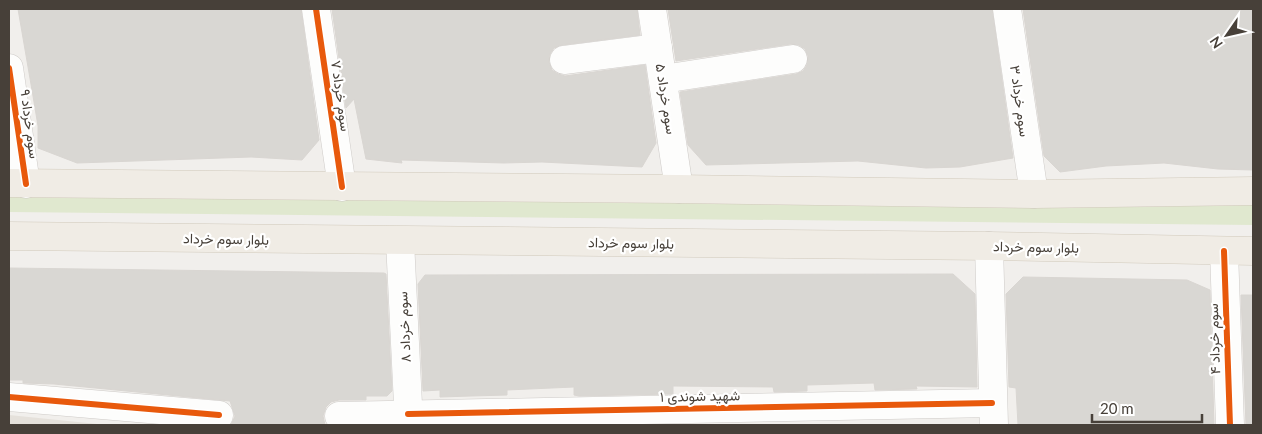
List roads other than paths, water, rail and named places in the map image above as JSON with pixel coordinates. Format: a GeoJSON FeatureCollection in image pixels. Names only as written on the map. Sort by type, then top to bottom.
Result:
{"type":"FeatureCollection","features":[{"type":"Feature","properties":{"kind":"main road"},"geometry":{"type":"LineString","coordinates":[[17,184],[679,189],[1034,194],[1253,191]]}},
{"type":"Feature","properties":{"kind":"main road","name":"بلوار سوم خرداد"},"geometry":{"type":"LineString","coordinates":[[9,236],[989,246],[1224,252],[1253,251]]}},
{"type":"Feature","properties":{"kind":"street","name":"سوم خرداد ۷"},"geometry":{"type":"LineString","coordinates":[[316,9],[342,187]]}},
{"type":"Feature","properties":{"kind":"street","name":"سوم خرداد ۵"},"geometry":{"type":"LineString","coordinates":[[652,9],[679,189]]}},
{"type":"Feature","properties":{"kind":"street","name":"سوم خرداد ۳"},"geometry":{"type":"LineString","coordinates":[[1007,9],[1034,194]]}},
{"type":"Feature","properties":{"kind":"street"},"geometry":{"type":"LineString","coordinates":[[564,60],[658,48]]}},
{"type":"Feature","properties":{"kind":"street"},"geometry":{"type":"LineString","coordinates":[[663,79],[793,59]]}},
{"type":"Feature","properties":{"kind":"street","name":"سوم خرداد ۹"},"geometry":{"type":"LineString","coordinates":[[9,68],[17,184]]}},
{"type":"Feature","properties":{"kind":"street","name":"سوم خرداد ۸"},"geometry":{"type":"LineString","coordinates":[[400,240],[408,420]]}},
{"type":"Feature","properties":{"kind":"street"},"geometry":{"type":"LineString","coordinates":[[989,246],[993,414]]}},
{"type":"Feature","properties":{"kind":"street","name":"سوم خرداد ۴"},"geometry":{"type":"LineString","coordinates":[[1224,252],[1230,425]]}},
{"type":"Feature","properties":{"kind":"street"},"geometry":{"type":"LineString","coordinates":[[9,397],[219,415]]}},
{"type":"Feature","properties":{"kind":"street","name":"شهید شوندی ۱"},"geometry":{"type":"LineString","coordinates":[[339,416],[408,420],[993,414]]}}]}
